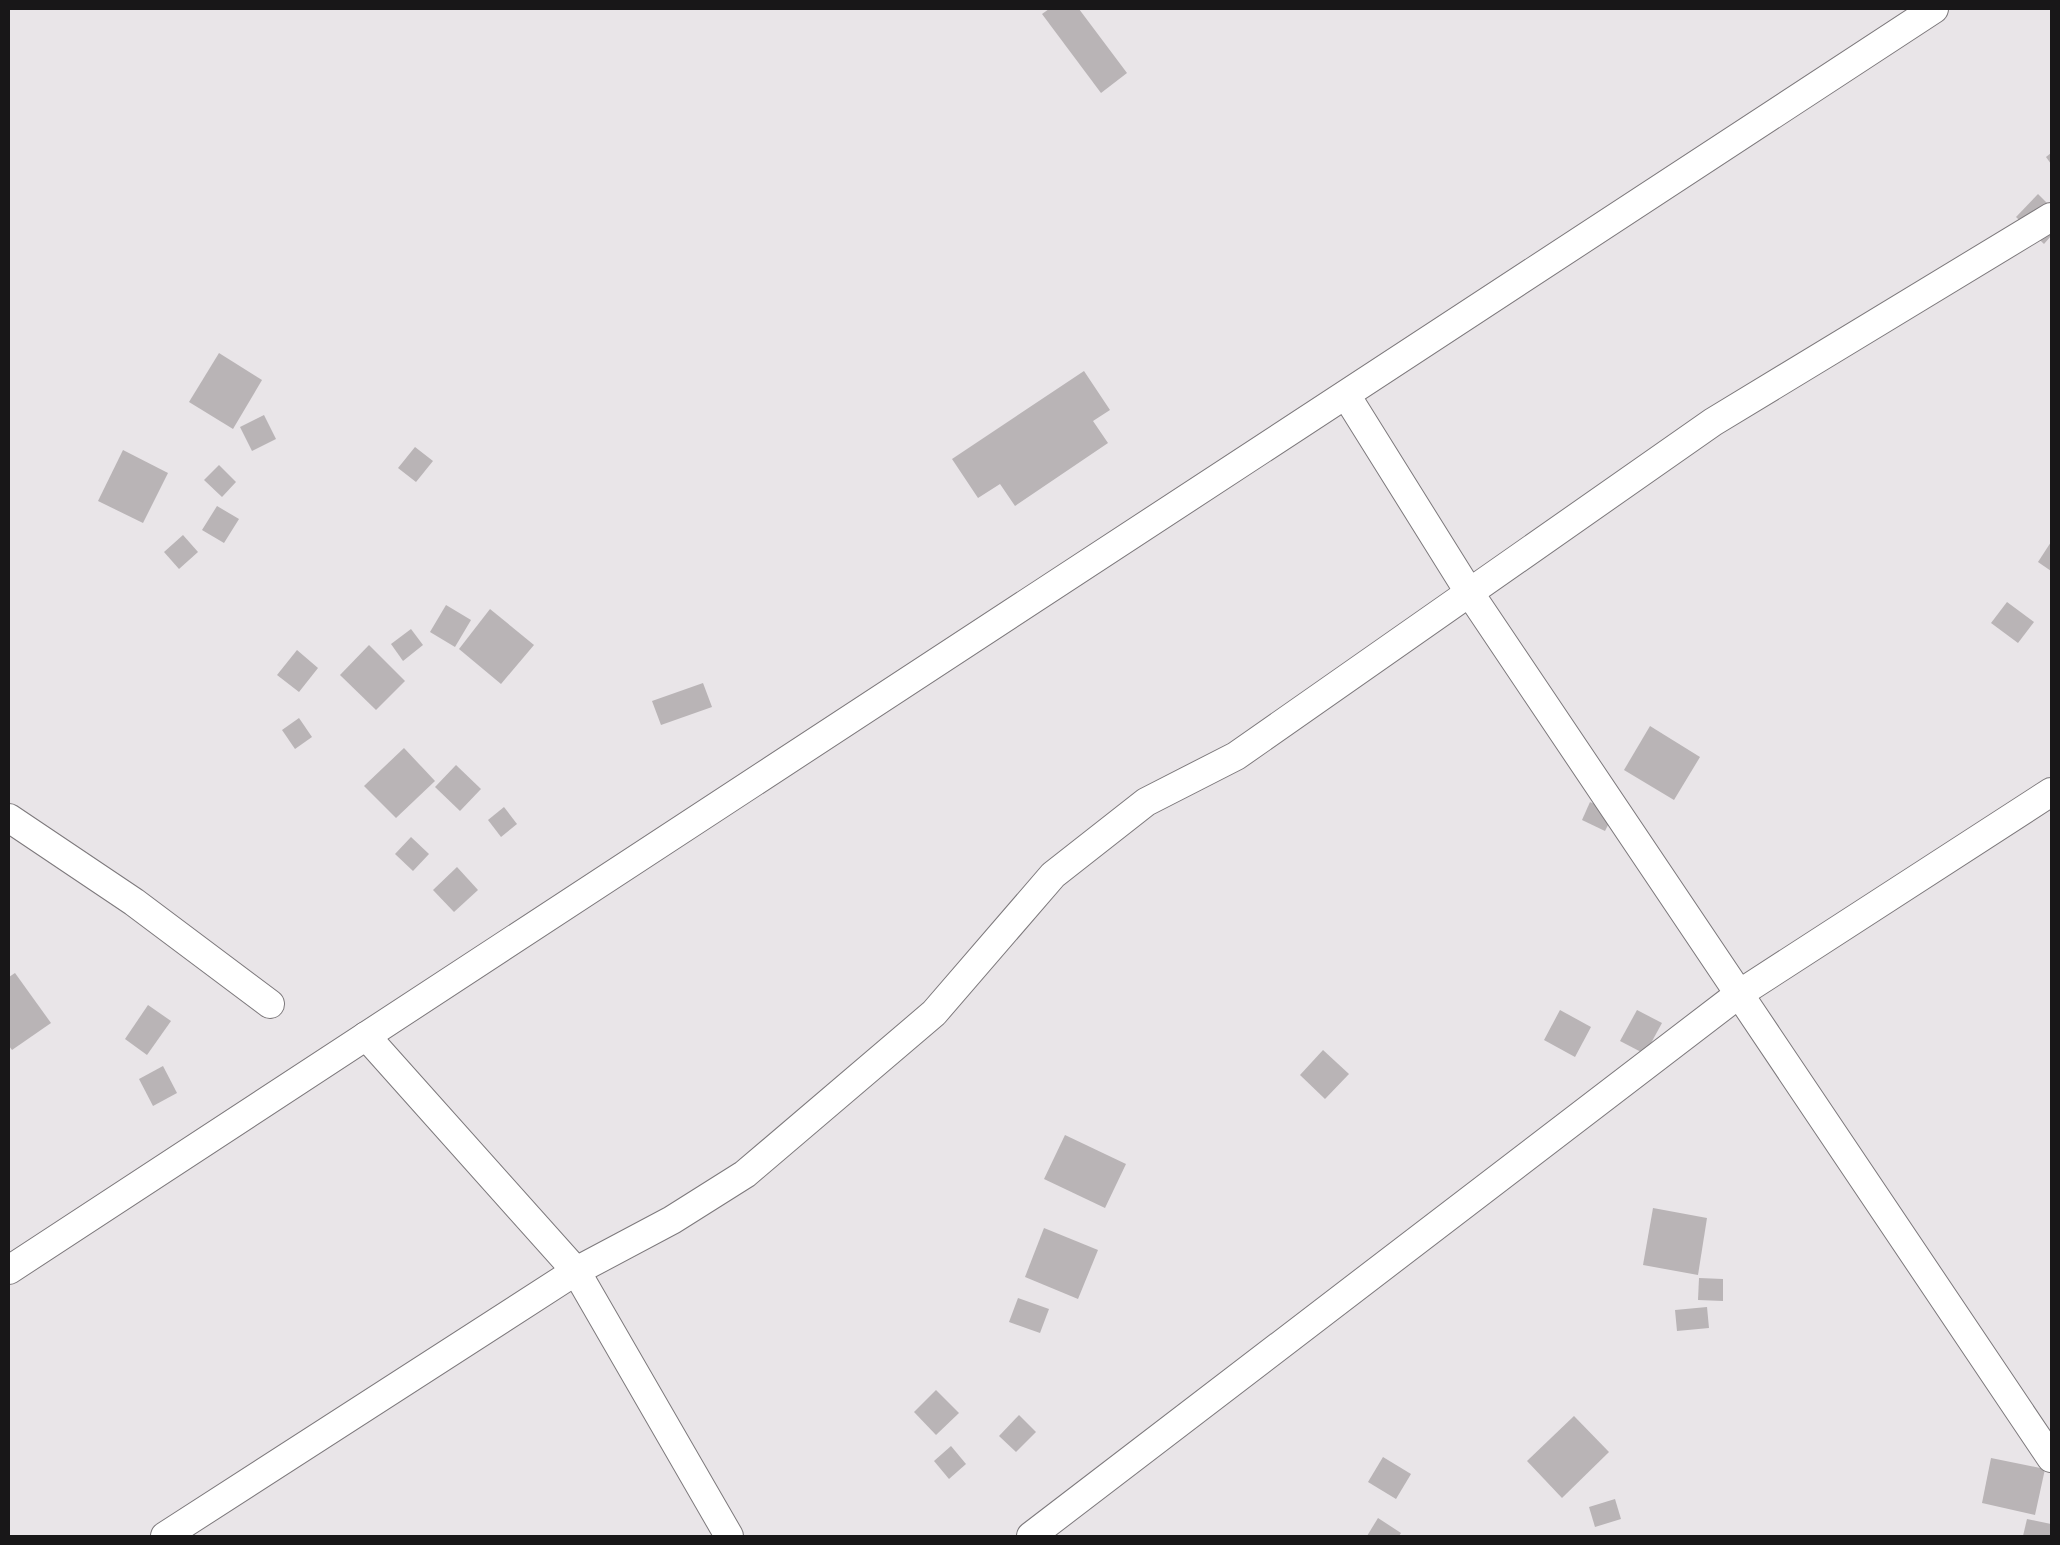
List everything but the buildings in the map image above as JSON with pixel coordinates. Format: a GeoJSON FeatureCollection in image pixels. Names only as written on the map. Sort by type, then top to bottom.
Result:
{"type":"FeatureCollection","features":[{"type":"Feature","properties":{"kind":"street"},"geometry":{"type":"LineString","coordinates":[[9,1270],[1934,9]]}},
{"type":"Feature","properties":{"kind":"street"},"geometry":{"type":"LineString","coordinates":[[164,1536],[576,1271],[672,1220],[745,1174],[934,1013],[1053,876],[1146,802],[1236,756],[1713,422],[2051,217]]}},
{"type":"Feature","properties":{"kind":"street"},"geometry":{"type":"LineString","coordinates":[[1346,395],[1469,592],[2051,1458]]}},
{"type":"Feature","properties":{"kind":"street"},"geometry":{"type":"LineString","coordinates":[[1031,1536],[1739,994],[2051,792]]}},
{"type":"Feature","properties":{"kind":"street"},"geometry":{"type":"LineString","coordinates":[[9,818],[134,902],[270,1004]]}},
{"type":"Feature","properties":{"kind":"street"},"geometry":{"type":"LineString","coordinates":[[366,1036],[576,1271],[729,1536]]}}]}
